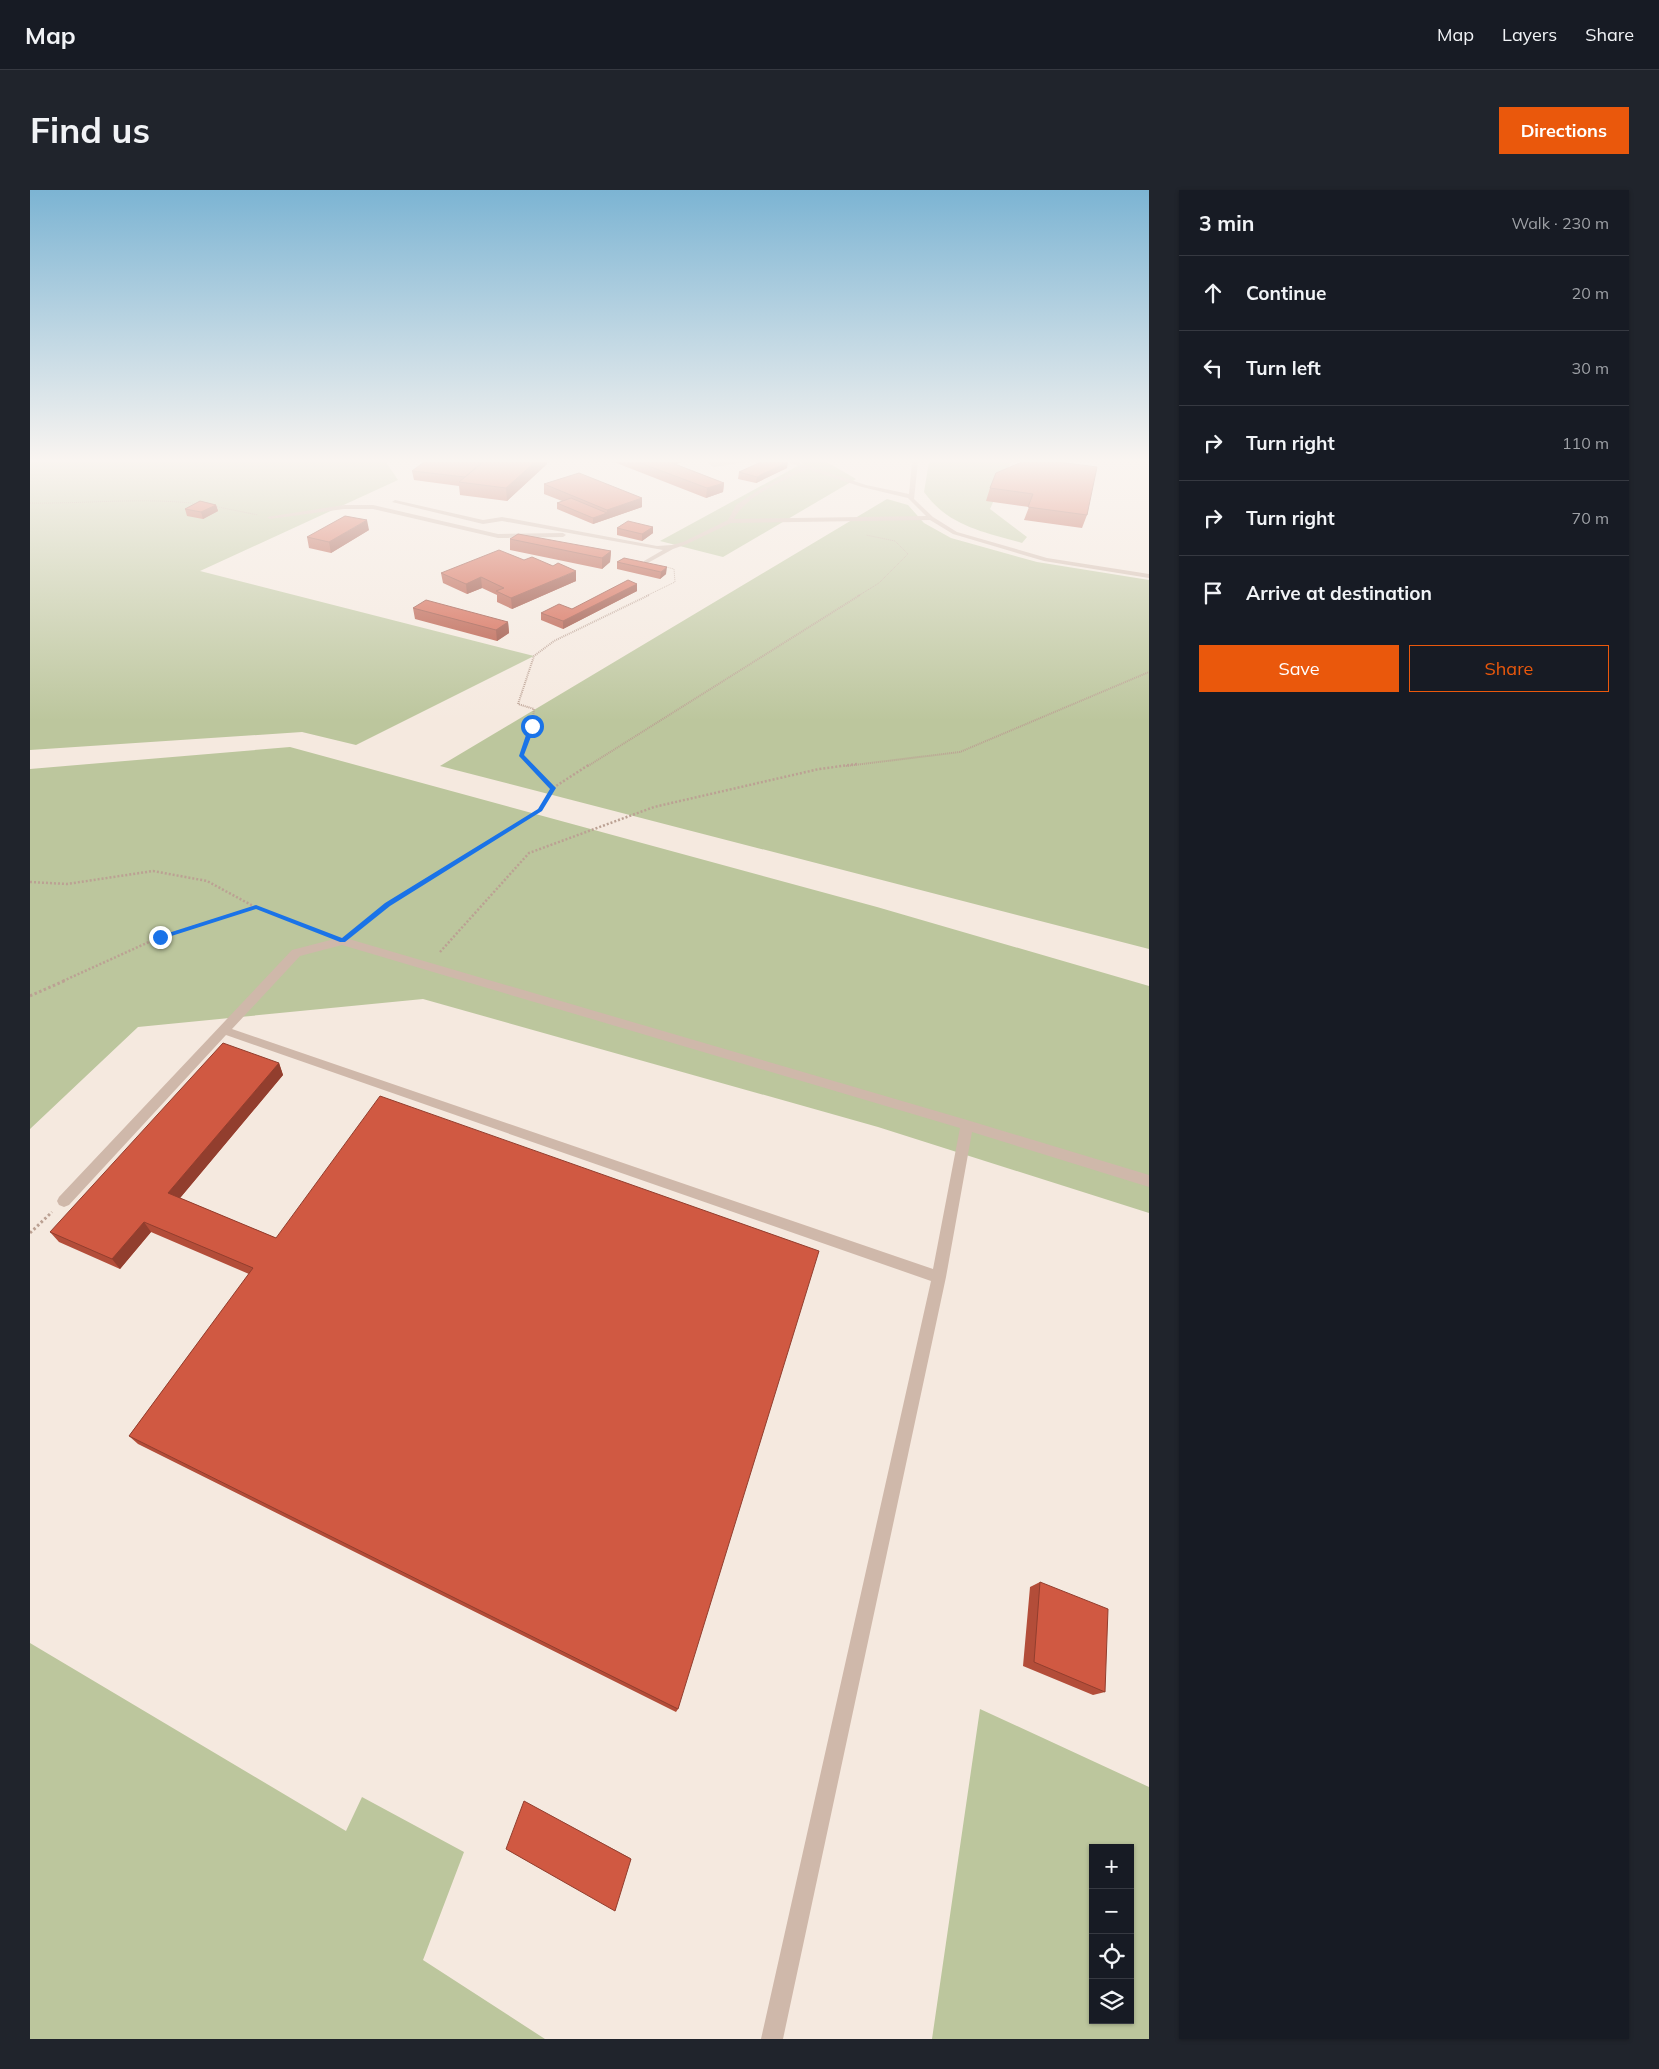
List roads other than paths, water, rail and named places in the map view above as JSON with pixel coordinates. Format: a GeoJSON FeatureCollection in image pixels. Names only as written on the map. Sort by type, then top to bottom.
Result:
{"type":"FeatureCollection","features":[{"type":"Feature","properties":{"kind":"street"},"geometry":{"type":"LineString","coordinates":[[646,562],[671,548]]}},
{"type":"Feature","properties":{"kind":"street"},"geometry":{"type":"LineString","coordinates":[[1007,548],[1046,560],[1149,576]]}},
{"type":"Feature","properties":{"kind":"street"},"geometry":{"type":"LineString","coordinates":[[64,1201],[296,954],[342,941],[967,1125],[1149,1181]]}},
{"type":"Feature","properties":{"kind":"street"},"geometry":{"type":"LineString","coordinates":[[223,1030],[939,1277]]}},
{"type":"Feature","properties":{"kind":"street"},"geometry":{"type":"LineString","coordinates":[[772,2039],[939,1277],[967,1125]]}}]}
